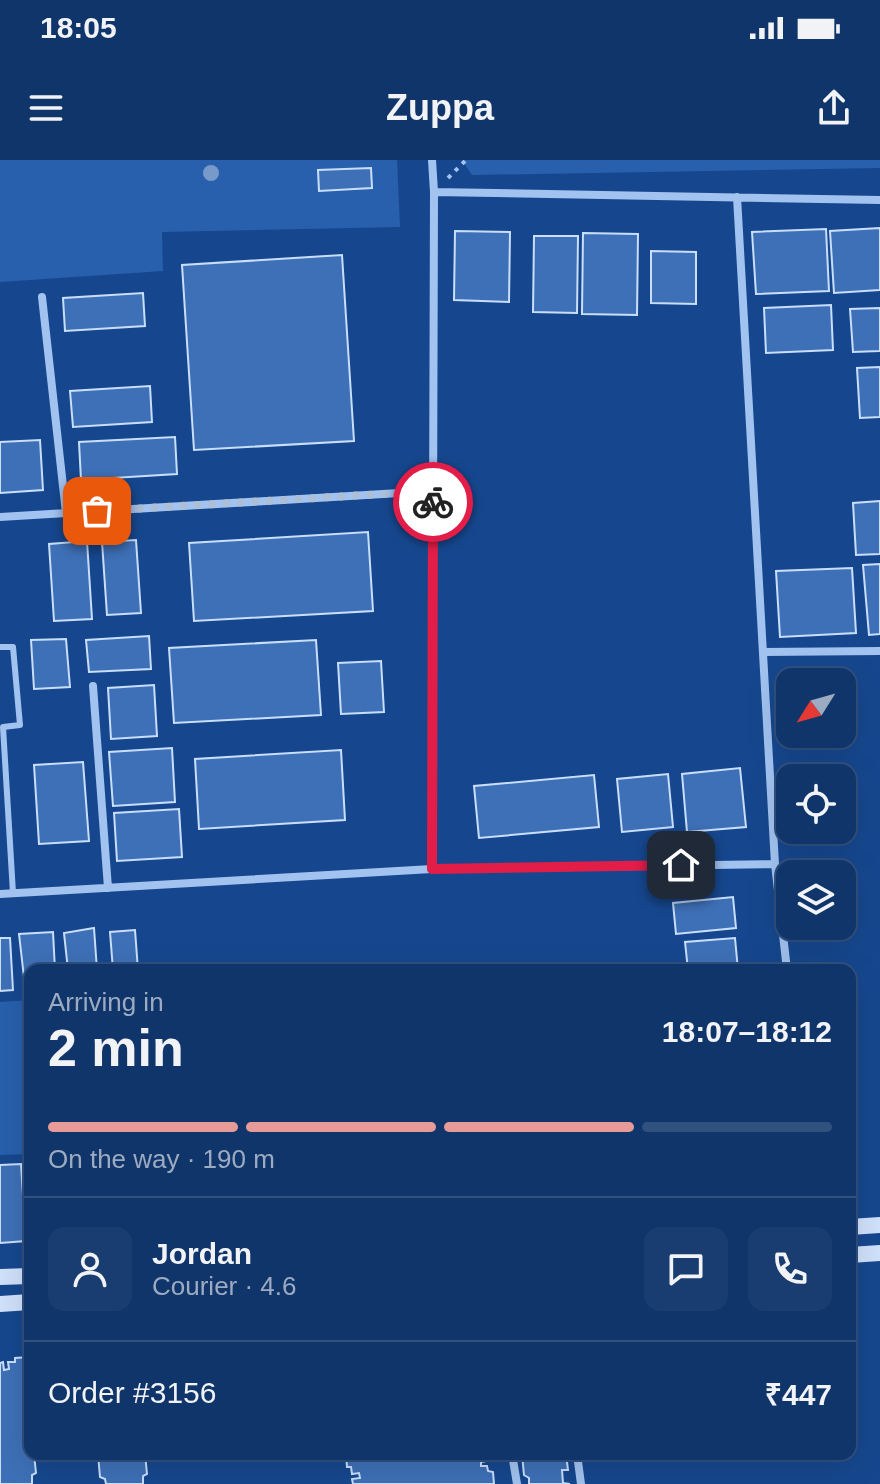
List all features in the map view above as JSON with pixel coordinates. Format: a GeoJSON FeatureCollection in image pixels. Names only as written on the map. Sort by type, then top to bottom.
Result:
{"type":"FeatureCollection","features":[{"type":"Feature","properties":{"kind":"main road"},"geometry":{"type":"LineString","coordinates":[[856,1227],[880,1225]]}},
{"type":"Feature","properties":{"kind":"main road"},"geometry":{"type":"LineString","coordinates":[[856,1255],[880,1253]]}},
{"type":"Feature","properties":{"kind":"main road"},"geometry":{"type":"LineString","coordinates":[[0,1277],[24,1276]]}},
{"type":"Feature","properties":{"kind":"main road"},"geometry":{"type":"LineString","coordinates":[[0,1304],[24,1302]]}},
{"type":"Feature","properties":{"kind":"street"},"geometry":{"type":"LineString","coordinates":[[432,160],[432,869]]}},
{"type":"Feature","properties":{"kind":"street"},"geometry":{"type":"LineString","coordinates":[[434,192],[880,200]]}},
{"type":"Feature","properties":{"kind":"street"},"geometry":{"type":"LineString","coordinates":[[737,197],[775,864],[786,964]]}},
{"type":"Feature","properties":{"kind":"street"},"geometry":{"type":"LineString","coordinates":[[42,297],[66,513]]}},
{"type":"Feature","properties":{"kind":"street"},"geometry":{"type":"LineString","coordinates":[[0,517],[433,491]]}},
{"type":"Feature","properties":{"kind":"street"},"geometry":{"type":"LineString","coordinates":[[763,652],[880,651]]}},
{"type":"Feature","properties":{"kind":"street"},"geometry":{"type":"LineString","coordinates":[[93,686],[108,888]]}},
{"type":"Feature","properties":{"kind":"street"},"geometry":{"type":"LineString","coordinates":[[0,894],[432,869],[775,864]]}},
{"type":"Feature","properties":{"kind":"street"},"geometry":{"type":"LineString","coordinates":[[513,1460],[517,1484]]}},
{"type":"Feature","properties":{"kind":"street"},"geometry":{"type":"LineString","coordinates":[[578,1460],[581,1484]]}},
{"type":"Feature","properties":{"kind":"lane"},"geometry":{"type":"LineString","coordinates":[[0,647],[13,647],[20,725],[3,727],[13,893]]}},
{"type":"Feature","properties":{"kind":"shaded area"},"geometry":{"type":"Polygon","coordinates":[[[0,160],[397,160],[400,227],[162,232],[163,271],[0,282],[0,160]]]}},
{"type":"Feature","properties":{"kind":"shaded area"},"geometry":{"type":"Polygon","coordinates":[[[462,160],[880,160],[880,168],[472,175],[462,160]]]}},
{"type":"Feature","properties":{"kind":"shaded area"},"geometry":{"type":"Polygon","coordinates":[[[24,1000],[24,1154],[0,1155],[0,1002],[24,1000]]]}},
{"type":"Feature","properties":{"kind":"building"},"geometry":{"type":"Polygon","coordinates":[[[371,168],[372,188],[319,191],[318,170],[371,168]]]}},
{"type":"Feature","properties":{"kind":"building"},"geometry":{"type":"Polygon","coordinates":[[[880,228],[880,290],[834,293],[830,231],[880,228]]]}},
{"type":"Feature","properties":{"kind":"building"},"geometry":{"type":"Polygon","coordinates":[[[826,229],[829,291],[756,294],[752,232],[826,229]]]}},
{"type":"Feature","properties":{"kind":"building"},"geometry":{"type":"Polygon","coordinates":[[[455,231],[510,232],[509,302],[454,300],[455,231]]]}},
{"type":"Feature","properties":{"kind":"building"},"geometry":{"type":"Polygon","coordinates":[[[583,233],[638,234],[637,315],[582,314],[583,233]]]}},
{"type":"Feature","properties":{"kind":"building"},"geometry":{"type":"Polygon","coordinates":[[[534,236],[578,236],[577,313],[533,312],[534,236]]]}},
{"type":"Feature","properties":{"kind":"building"},"geometry":{"type":"Polygon","coordinates":[[[651,251],[696,252],[696,304],[651,303],[651,251]]]}},
{"type":"Feature","properties":{"kind":"building"},"geometry":{"type":"Polygon","coordinates":[[[342,255],[354,441],[194,450],[182,265],[342,255]]]}},
{"type":"Feature","properties":{"kind":"building"},"geometry":{"type":"Polygon","coordinates":[[[143,293],[145,326],[65,331],[63,298],[143,293]]]}},
{"type":"Feature","properties":{"kind":"building"},"geometry":{"type":"Polygon","coordinates":[[[831,305],[833,350],[766,353],[764,308],[831,305]]]}},
{"type":"Feature","properties":{"kind":"building"},"geometry":{"type":"Polygon","coordinates":[[[880,308],[880,351],[853,352],[850,309],[880,308]]]}},
{"type":"Feature","properties":{"kind":"building"},"geometry":{"type":"Polygon","coordinates":[[[880,367],[880,417],[860,418],[857,368],[880,367]]]}},
{"type":"Feature","properties":{"kind":"building"},"geometry":{"type":"Polygon","coordinates":[[[150,386],[152,422],[73,427],[70,391],[150,386]]]}},
{"type":"Feature","properties":{"kind":"building"},"geometry":{"type":"Polygon","coordinates":[[[175,437],[177,474],[81,480],[79,442],[175,437]]]}},
{"type":"Feature","properties":{"kind":"building"},"geometry":{"type":"Polygon","coordinates":[[[40,440],[43,490],[0,493],[0,442],[40,440]]]}},
{"type":"Feature","properties":{"kind":"building"},"geometry":{"type":"Polygon","coordinates":[[[880,501],[880,554],[856,555],[853,503],[880,501]]]}},
{"type":"Feature","properties":{"kind":"building"},"geometry":{"type":"Polygon","coordinates":[[[368,532],[373,611],[194,621],[189,543],[368,532]]]}},
{"type":"Feature","properties":{"kind":"building"},"geometry":{"type":"Polygon","coordinates":[[[136,540],[141,613],[107,615],[102,542],[136,540]]]}},
{"type":"Feature","properties":{"kind":"building"},"geometry":{"type":"Polygon","coordinates":[[[87,541],[92,619],[54,621],[49,544],[87,541]]]}},
{"type":"Feature","properties":{"kind":"building"},"geometry":{"type":"Polygon","coordinates":[[[880,564],[880,634],[869,635],[863,565],[880,564]]]}},
{"type":"Feature","properties":{"kind":"building"},"geometry":{"type":"Polygon","coordinates":[[[852,568],[856,633],[780,637],[776,571],[852,568]]]}},
{"type":"Feature","properties":{"kind":"building"},"geometry":{"type":"Polygon","coordinates":[[[149,636],[151,669],[89,672],[86,640],[149,636]]]}},
{"type":"Feature","properties":{"kind":"building"},"geometry":{"type":"Polygon","coordinates":[[[66,639],[70,687],[34,689],[31,640],[66,639]]]}},
{"type":"Feature","properties":{"kind":"building"},"geometry":{"type":"Polygon","coordinates":[[[316,640],[321,715],[174,723],[169,648],[316,640]]]}},
{"type":"Feature","properties":{"kind":"building"},"geometry":{"type":"Polygon","coordinates":[[[381,661],[384,712],[341,714],[338,663],[381,661]]]}},
{"type":"Feature","properties":{"kind":"building"},"geometry":{"type":"Polygon","coordinates":[[[154,685],[157,736],[111,739],[108,688],[154,685]]]}},
{"type":"Feature","properties":{"kind":"building"},"geometry":{"type":"Polygon","coordinates":[[[172,748],[175,802],[113,806],[109,752],[172,748]]]}},
{"type":"Feature","properties":{"kind":"building"},"geometry":{"type":"Polygon","coordinates":[[[341,750],[345,820],[199,829],[195,759],[341,750]]]}},
{"type":"Feature","properties":{"kind":"building"},"geometry":{"type":"Polygon","coordinates":[[[83,762],[89,841],[39,844],[34,765],[83,762]]]}},
{"type":"Feature","properties":{"kind":"building"},"geometry":{"type":"Polygon","coordinates":[[[740,768],[746,827],[687,832],[682,774],[740,768]]]}},
{"type":"Feature","properties":{"kind":"building"},"geometry":{"type":"Polygon","coordinates":[[[668,774],[673,827],[622,832],[617,779],[668,774]]]}},
{"type":"Feature","properties":{"kind":"building"},"geometry":{"type":"Polygon","coordinates":[[[594,775],[599,827],[479,838],[474,786],[594,775]]]}},
{"type":"Feature","properties":{"kind":"building"},"geometry":{"type":"Polygon","coordinates":[[[179,809],[182,857],[117,861],[114,813],[179,809]]]}},
{"type":"Feature","properties":{"kind":"building"},"geometry":{"type":"Polygon","coordinates":[[[733,897],[736,928],[676,934],[673,903],[733,897]]]}},
{"type":"Feature","properties":{"kind":"building"},"geometry":{"type":"Polygon","coordinates":[[[94,928],[97,964],[67,964],[64,933],[94,928]]]}},
{"type":"Feature","properties":{"kind":"building"},"geometry":{"type":"Polygon","coordinates":[[[135,930],[138,964],[113,964],[110,932],[135,930]]]}},
{"type":"Feature","properties":{"kind":"building"},"geometry":{"type":"Polygon","coordinates":[[[53,932],[55,964],[24,964],[24,978],[19,934],[53,932]]]}},
{"type":"Feature","properties":{"kind":"building"},"geometry":{"type":"Polygon","coordinates":[[[0,938],[10,938],[13,990],[0,991],[0,938]]]}},
{"type":"Feature","properties":{"kind":"building"},"geometry":{"type":"Polygon","coordinates":[[[735,938],[737,964],[687,964],[685,942],[735,938]]]}},
{"type":"Feature","properties":{"kind":"building"},"geometry":{"type":"Polygon","coordinates":[[[21,1164],[24,1241],[0,1243],[0,1165],[21,1164]]]}},
{"type":"Feature","properties":{"kind":"building"},"geometry":{"type":"Polygon","coordinates":[[[24,1357],[24,1460],[35,1460],[36,1473],[32,1475],[32,1484],[0,1484],[0,1363],[3,1362],[4,1370],[9,1369],[8,1362],[15,1362],[15,1358],[24,1357]]]}},
{"type":"Feature","properties":{"kind":"building"},"geometry":{"type":"Polygon","coordinates":[[[99,1460],[146,1460],[147,1474],[143,1476],[143,1484],[106,1484],[105,1479],[100,1477],[99,1460]]]}},
{"type":"Feature","properties":{"kind":"building"},"geometry":{"type":"Polygon","coordinates":[[[346,1460],[487,1460],[481,1462],[481,1466],[487,1466],[488,1471],[493,1472],[494,1484],[353,1484],[352,1479],[360,1478],[359,1473],[352,1474],[351,1467],[347,1467],[346,1460]]]}},
{"type":"Feature","properties":{"kind":"building"},"geometry":{"type":"Polygon","coordinates":[[[523,1460],[567,1460],[568,1470],[562,1470],[563,1483],[570,1484],[529,1484],[529,1478],[524,1475],[523,1460]]]}},
{"type":"Feature","properties":{"kind":"way so far"},"geometry":{"type":"LineString","coordinates":[[97,511],[433,491],[433,502]]}},
{"type":"Feature","properties":{"kind":"route"},"geometry":{"type":"LineString","coordinates":[[433,502],[432,869],[681,865]]}}]}
